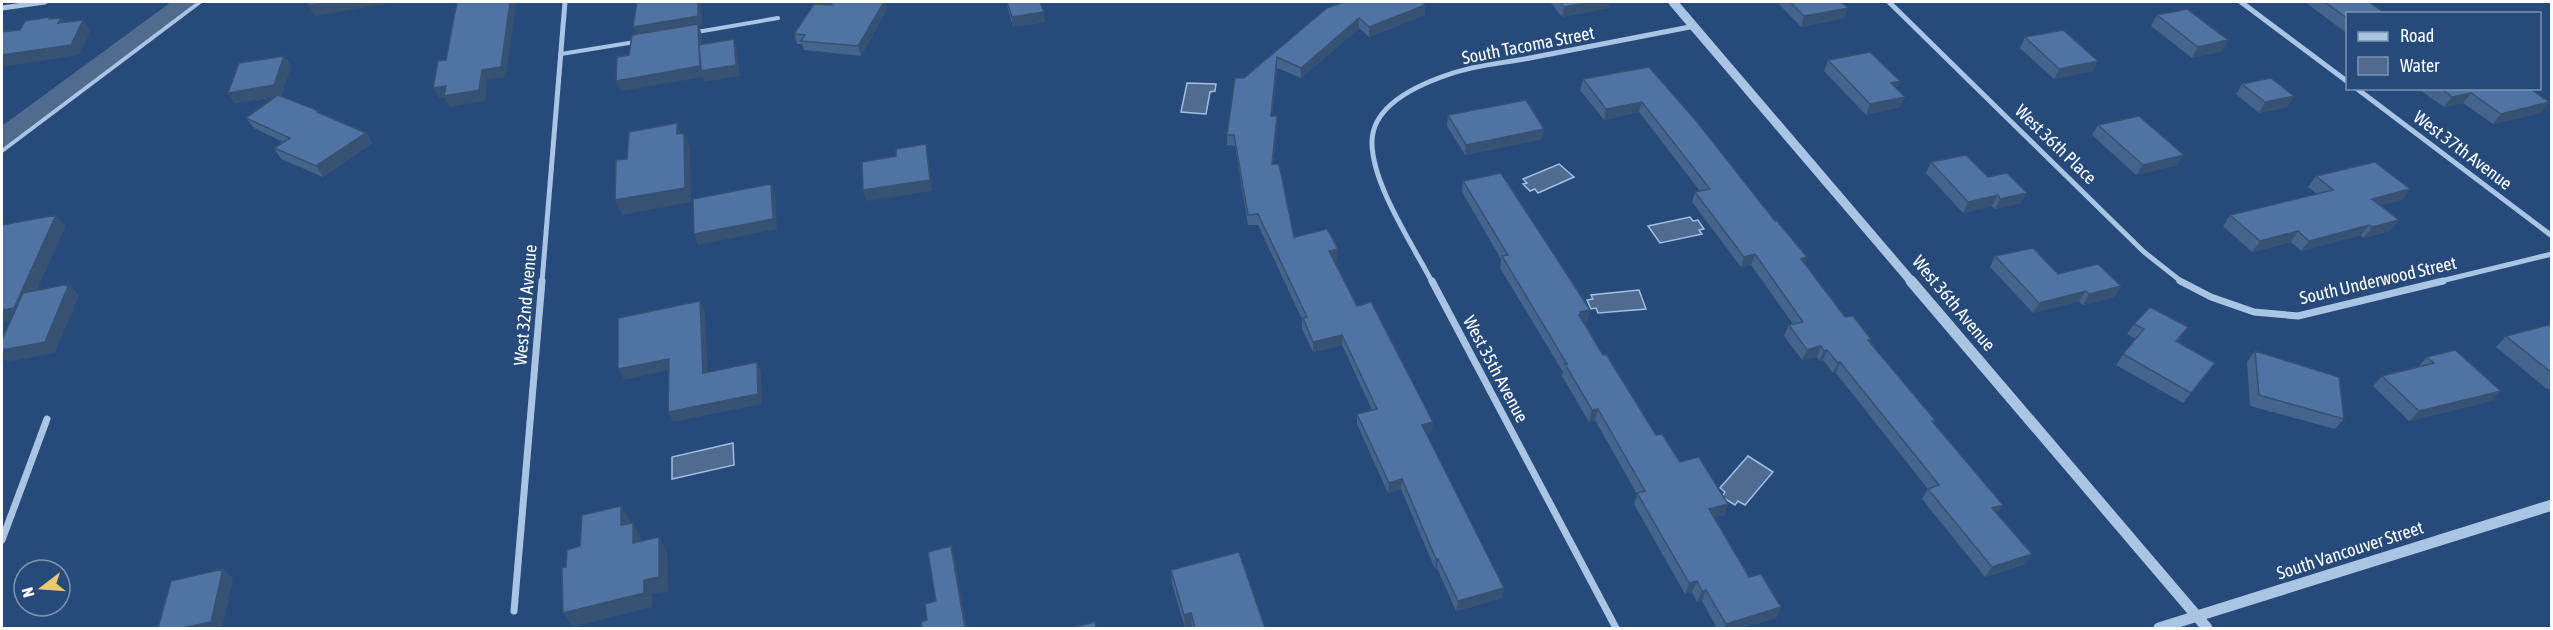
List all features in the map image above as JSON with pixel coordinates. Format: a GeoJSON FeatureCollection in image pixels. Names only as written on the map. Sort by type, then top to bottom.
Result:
{"type":"FeatureCollection","features":[{"type":"Feature","properties":{"kind":"street"},"geometry":{"type":"LineString","coordinates":[[2,8],[45,2]]}},
{"type":"Feature","properties":{"kind":"street","name":"West 32nd Avenue"},"geometry":{"type":"LineString","coordinates":[[514,611],[565,2]]}},
{"type":"Feature","properties":{"kind":"street","name":"West 36th Avenue"},"geometry":{"type":"LineString","coordinates":[[1673,2],[2207,628]]}},
{"type":"Feature","properties":{"kind":"street","name":"West 36th Place"},"geometry":{"type":"LineString","coordinates":[[1889,2],[2144,252],[2191,288],[2211,297]]}},
{"type":"Feature","properties":{"kind":"street"},"geometry":{"type":"LineString","coordinates":[[2241,2],[2346,81]]}},
{"type":"Feature","properties":{"kind":"street","name":"South Tacoma Street"},"geometry":{"type":"LineString","coordinates":[[1377,117],[1417,86],[1452,73],[1695,26]]}},
{"type":"Feature","properties":{"kind":"street","name":"West 37th Avenue"},"geometry":{"type":"LineString","coordinates":[[2359,90],[2552,236]]}},
{"type":"Feature","properties":{"kind":"street","name":"West 35th Avenue"},"geometry":{"type":"LineString","coordinates":[[1377,117],[1371,140],[1384,191],[1616,628]]}},
{"type":"Feature","properties":{"kind":"street","name":"South Underwood Street"},"geometry":{"type":"LineString","coordinates":[[2211,297],[2254,312],[2298,316],[2552,254]]}},
{"type":"Feature","properties":{"kind":"street"},"geometry":{"type":"LineString","coordinates":[[2,540],[47,419]]}},
{"type":"Feature","properties":{"kind":"street","name":"South Vancouver Street"},"geometry":{"type":"LineString","coordinates":[[2159,628],[2552,505]]}},
{"type":"Feature","properties":{"kind":"lane"},"geometry":{"type":"LineString","coordinates":[[2,151],[200,2]]}},
{"type":"Feature","properties":{"kind":"lane"},"geometry":{"type":"LineString","coordinates":[[686,33],[778,18]]}},
{"type":"Feature","properties":{"kind":"lane"},"geometry":{"type":"LineString","coordinates":[[561,54],[641,41]]}},
{"type":"Feature","properties":{"kind":"water"},"geometry":{"type":"Polygon","coordinates":[[[1187,83],[1216,84],[1215,91],[1210,92],[1206,114],[1181,112],[1187,83]]]}},
{"type":"Feature","properties":{"kind":"water"},"geometry":{"type":"Polygon","coordinates":[[[1559,164],[1574,177],[1538,193],[1535,189],[1530,191],[1523,184],[1527,183],[1523,179],[1559,164]]]}},
{"type":"Feature","properties":{"kind":"water"},"geometry":{"type":"Polygon","coordinates":[[[1690,217],[1693,221],[1698,220],[1704,229],[1699,230],[1702,234],[1660,243],[1648,226],[1690,217]]]}},
{"type":"Feature","properties":{"kind":"water"},"geometry":{"type":"Polygon","coordinates":[[[1639,290],[1646,309],[1598,313],[1596,308],[1591,309],[1587,300],[1593,299],[1591,295],[1639,290]]]}},
{"type":"Feature","properties":{"kind":"water"},"geometry":{"type":"Polygon","coordinates":[[[733,443],[734,465],[672,479],[672,457],[733,443]]]}},
{"type":"Feature","properties":{"kind":"water"},"geometry":{"type":"Polygon","coordinates":[[[1748,456],[1773,472],[1745,505],[1738,501],[1735,505],[1722,497],[1725,492],[1720,488],[1748,456]]]}},
{"type":"Feature","properties":{"kind":"building"},"geometry":{"type":"Polygon","coordinates":[[[309,2],[330,2],[308,5],[309,2]]]}},
{"type":"Feature","properties":{"kind":"building"},"geometry":{"type":"Polygon","coordinates":[[[457,2],[510,2],[501,67],[482,70],[479,90],[444,96],[446,86],[433,88],[438,61],[446,60],[457,2]]]}},
{"type":"Feature","properties":{"kind":"building"},"geometry":{"type":"Polygon","coordinates":[[[637,2],[698,2],[698,16],[633,27],[637,2]]]}},
{"type":"Feature","properties":{"kind":"building"},"geometry":{"type":"Polygon","coordinates":[[[831,2],[884,2],[858,46],[801,41],[805,35],[794,34],[814,4],[832,5],[831,2]]]}},
{"type":"Feature","properties":{"kind":"building"},"geometry":{"type":"Polygon","coordinates":[[[1007,2],[1040,2],[1044,12],[1012,17],[1007,2]]]}},
{"type":"Feature","properties":{"kind":"building"},"geometry":{"type":"Polygon","coordinates":[[[1344,2],[1422,2],[1425,5],[1369,27],[1359,18],[1301,68],[1277,57],[1271,116],[1277,116],[1272,164],[1279,164],[1294,237],[1327,229],[1338,249],[1329,251],[1357,306],[1371,302],[1433,422],[1422,425],[1504,588],[1458,601],[1436,559],[1402,479],[1389,483],[1357,414],[1377,409],[1342,335],[1313,342],[1303,318],[1307,317],[1258,214],[1248,215],[1234,135],[1227,135],[1235,78],[1244,78],[1327,8],[1344,2]]]}},
{"type":"Feature","properties":{"kind":"building"},"geometry":{"type":"Polygon","coordinates":[[[1560,2],[1592,2],[1564,7],[1560,2]]]}},
{"type":"Feature","properties":{"kind":"building"},"geometry":{"type":"Polygon","coordinates":[[[1790,2],[1841,2],[1848,8],[1804,16],[1790,2]]]}},
{"type":"Feature","properties":{"kind":"building"},"geometry":{"type":"Polygon","coordinates":[[[2325,2],[2369,2],[2383,12],[2346,12],[2346,18],[2325,2]]]}},
{"type":"Feature","properties":{"kind":"building"},"geometry":{"type":"Polygon","coordinates":[[[2187,9],[2228,40],[2198,47],[2157,15],[2187,9]]]}},
{"type":"Feature","properties":{"kind":"building"},"geometry":{"type":"Polygon","coordinates":[[[50,17],[49,19],[61,18],[58,23],[83,20],[71,45],[2,55],[2,32],[20,30],[25,21],[50,17]]]}},
{"type":"Feature","properties":{"kind":"building"},"geometry":{"type":"Polygon","coordinates":[[[698,24],[700,66],[616,81],[617,57],[629,55],[632,35],[698,24]]]}},
{"type":"Feature","properties":{"kind":"building"},"geometry":{"type":"Polygon","coordinates":[[[2063,30],[2098,61],[2059,69],[2025,37],[2063,30]]]}},
{"type":"Feature","properties":{"kind":"building"},"geometry":{"type":"Polygon","coordinates":[[[734,39],[736,65],[701,71],[699,45],[734,39]]]}},
{"type":"Feature","properties":{"kind":"building"},"geometry":{"type":"Polygon","coordinates":[[[1870,52],[1900,81],[1891,83],[1905,97],[1870,104],[1828,60],[1870,52]]]}},
{"type":"Feature","properties":{"kind":"building"},"geometry":{"type":"Polygon","coordinates":[[[284,56],[274,85],[228,93],[239,63],[284,56]]]}},
{"type":"Feature","properties":{"kind":"building"},"geometry":{"type":"Polygon","coordinates":[[[1649,67],[1698,123],[1775,221],[1807,257],[1801,259],[1845,317],[1853,316],[1871,339],[1868,340],[1935,420],[1932,421],[2003,505],[1992,508],[2032,554],[1992,567],[1928,489],[1939,485],[1840,362],[1838,363],[1821,346],[1807,350],[1789,325],[1803,322],[1755,254],[1744,257],[1695,192],[1710,189],[1642,102],[1606,109],[1583,79],[1649,67]]]}},
{"type":"Feature","properties":{"kind":"building"},"geometry":{"type":"Polygon","coordinates":[[[2271,78],[2294,96],[2265,102],[2242,84],[2271,78]]]}},
{"type":"Feature","properties":{"kind":"building"},"geometry":{"type":"Polygon","coordinates":[[[2443,90],[2532,90],[2549,102],[2501,114],[2471,93],[2452,97],[2443,90]]]}},
{"type":"Feature","properties":{"kind":"building"},"geometry":{"type":"Polygon","coordinates":[[[278,95],[366,133],[316,166],[274,148],[290,138],[246,118],[278,95]]]}},
{"type":"Feature","properties":{"kind":"building"},"geometry":{"type":"Polygon","coordinates":[[[1526,100],[1544,129],[1466,145],[1448,115],[1526,100]]]}},
{"type":"Feature","properties":{"kind":"building"},"geometry":{"type":"Polygon","coordinates":[[[2139,116],[2184,155],[2143,165],[2098,125],[2139,116]]]}},
{"type":"Feature","properties":{"kind":"building"},"geometry":{"type":"Polygon","coordinates":[[[677,123],[677,134],[684,133],[685,188],[615,200],[616,160],[627,159],[629,132],[677,123]]]}},
{"type":"Feature","properties":{"kind":"building"},"geometry":{"type":"Polygon","coordinates":[[[926,144],[930,180],[863,190],[862,162],[896,156],[896,149],[926,144]]]}},
{"type":"Feature","properties":{"kind":"building"},"geometry":{"type":"Polygon","coordinates":[[[1966,155],[1988,177],[2007,173],[2027,193],[2000,199],[1998,195],[1968,202],[1931,162],[1966,155]]]}},
{"type":"Feature","properties":{"kind":"building"},"geometry":{"type":"Polygon","coordinates":[[[2375,162],[2410,189],[2372,199],[2399,220],[2372,227],[2369,225],[2309,241],[2298,231],[2260,241],[2230,215],[2333,190],[2316,176],[2375,162]]]}},
{"type":"Feature","properties":{"kind":"building"},"geometry":{"type":"Polygon","coordinates":[[[1501,173],[1590,310],[1580,312],[1579,315],[1603,355],[1606,354],[1656,435],[1662,434],[1680,462],[1699,457],[1728,504],[1709,509],[1749,577],[1761,574],[1781,607],[1726,624],[1706,590],[1702,591],[1697,581],[1689,583],[1637,493],[1645,491],[1598,409],[1592,410],[1502,256],[1508,255],[1463,181],[1501,173]]]}},
{"type":"Feature","properties":{"kind":"building"},"geometry":{"type":"Polygon","coordinates":[[[771,184],[773,219],[694,234],[693,199],[771,184]]]}},
{"type":"Feature","properties":{"kind":"building"},"geometry":{"type":"Polygon","coordinates":[[[56,215],[14,308],[2,310],[2,225],[56,215]]]}},
{"type":"Feature","properties":{"kind":"building"},"geometry":{"type":"Polygon","coordinates":[[[2033,248],[2058,274],[2098,264],[2121,286],[2089,294],[2086,291],[2039,303],[1995,256],[2033,248]]]}},
{"type":"Feature","properties":{"kind":"building"},"geometry":{"type":"Polygon","coordinates":[[[69,284],[45,342],[2,350],[2,340],[23,293],[69,284]]]}},
{"type":"Feature","properties":{"kind":"building"},"geometry":{"type":"Polygon","coordinates":[[[700,301],[703,373],[757,362],[758,394],[668,412],[669,359],[618,369],[618,318],[700,301]]]}},
{"type":"Feature","properties":{"kind":"building"},"geometry":{"type":"Polygon","coordinates":[[[2150,307],[2188,327],[2176,341],[2215,363],[2191,393],[2123,354],[2144,329],[2134,324],[2150,307]]]}},
{"type":"Feature","properties":{"kind":"building"},"geometry":{"type":"Polygon","coordinates":[[[2552,324],[2552,373],[2506,336],[2552,324]]]}},
{"type":"Feature","properties":{"kind":"building"},"geometry":{"type":"Polygon","coordinates":[[[2455,350],[2501,391],[2419,411],[2382,376],[2434,363],[2427,357],[2455,350]]]}},
{"type":"Feature","properties":{"kind":"building"},"geometry":{"type":"Polygon","coordinates":[[[2255,351],[2339,377],[2344,419],[2259,395],[2255,351]]]}},
{"type":"Feature","properties":{"kind":"building"},"geometry":{"type":"Polygon","coordinates":[[[621,506],[621,525],[633,523],[633,543],[659,537],[659,577],[644,580],[644,593],[563,613],[562,568],[566,567],[567,550],[580,546],[582,515],[621,506]]]}},
{"type":"Feature","properties":{"kind":"building"},"geometry":{"type":"Polygon","coordinates":[[[951,546],[965,628],[922,628],[921,622],[927,620],[925,604],[936,601],[928,552],[951,546]]]}},
{"type":"Feature","properties":{"kind":"building"},"geometry":{"type":"Polygon","coordinates":[[[1239,552],[1265,628],[1195,628],[1191,613],[1184,615],[1171,570],[1239,552]]]}},
{"type":"Feature","properties":{"kind":"building"},"geometry":{"type":"Polygon","coordinates":[[[223,569],[211,622],[182,628],[158,628],[171,581],[223,569]]]}},
{"type":"Feature","properties":{"kind":"building"},"geometry":{"type":"Polygon","coordinates":[[[1095,622],[1096,628],[1070,628],[1095,622]]]}},
{"type":"Feature","properties":{"kind":"waterway"},"geometry":{"type":"LineString","coordinates":[[2,139],[186,2]]}}]}
